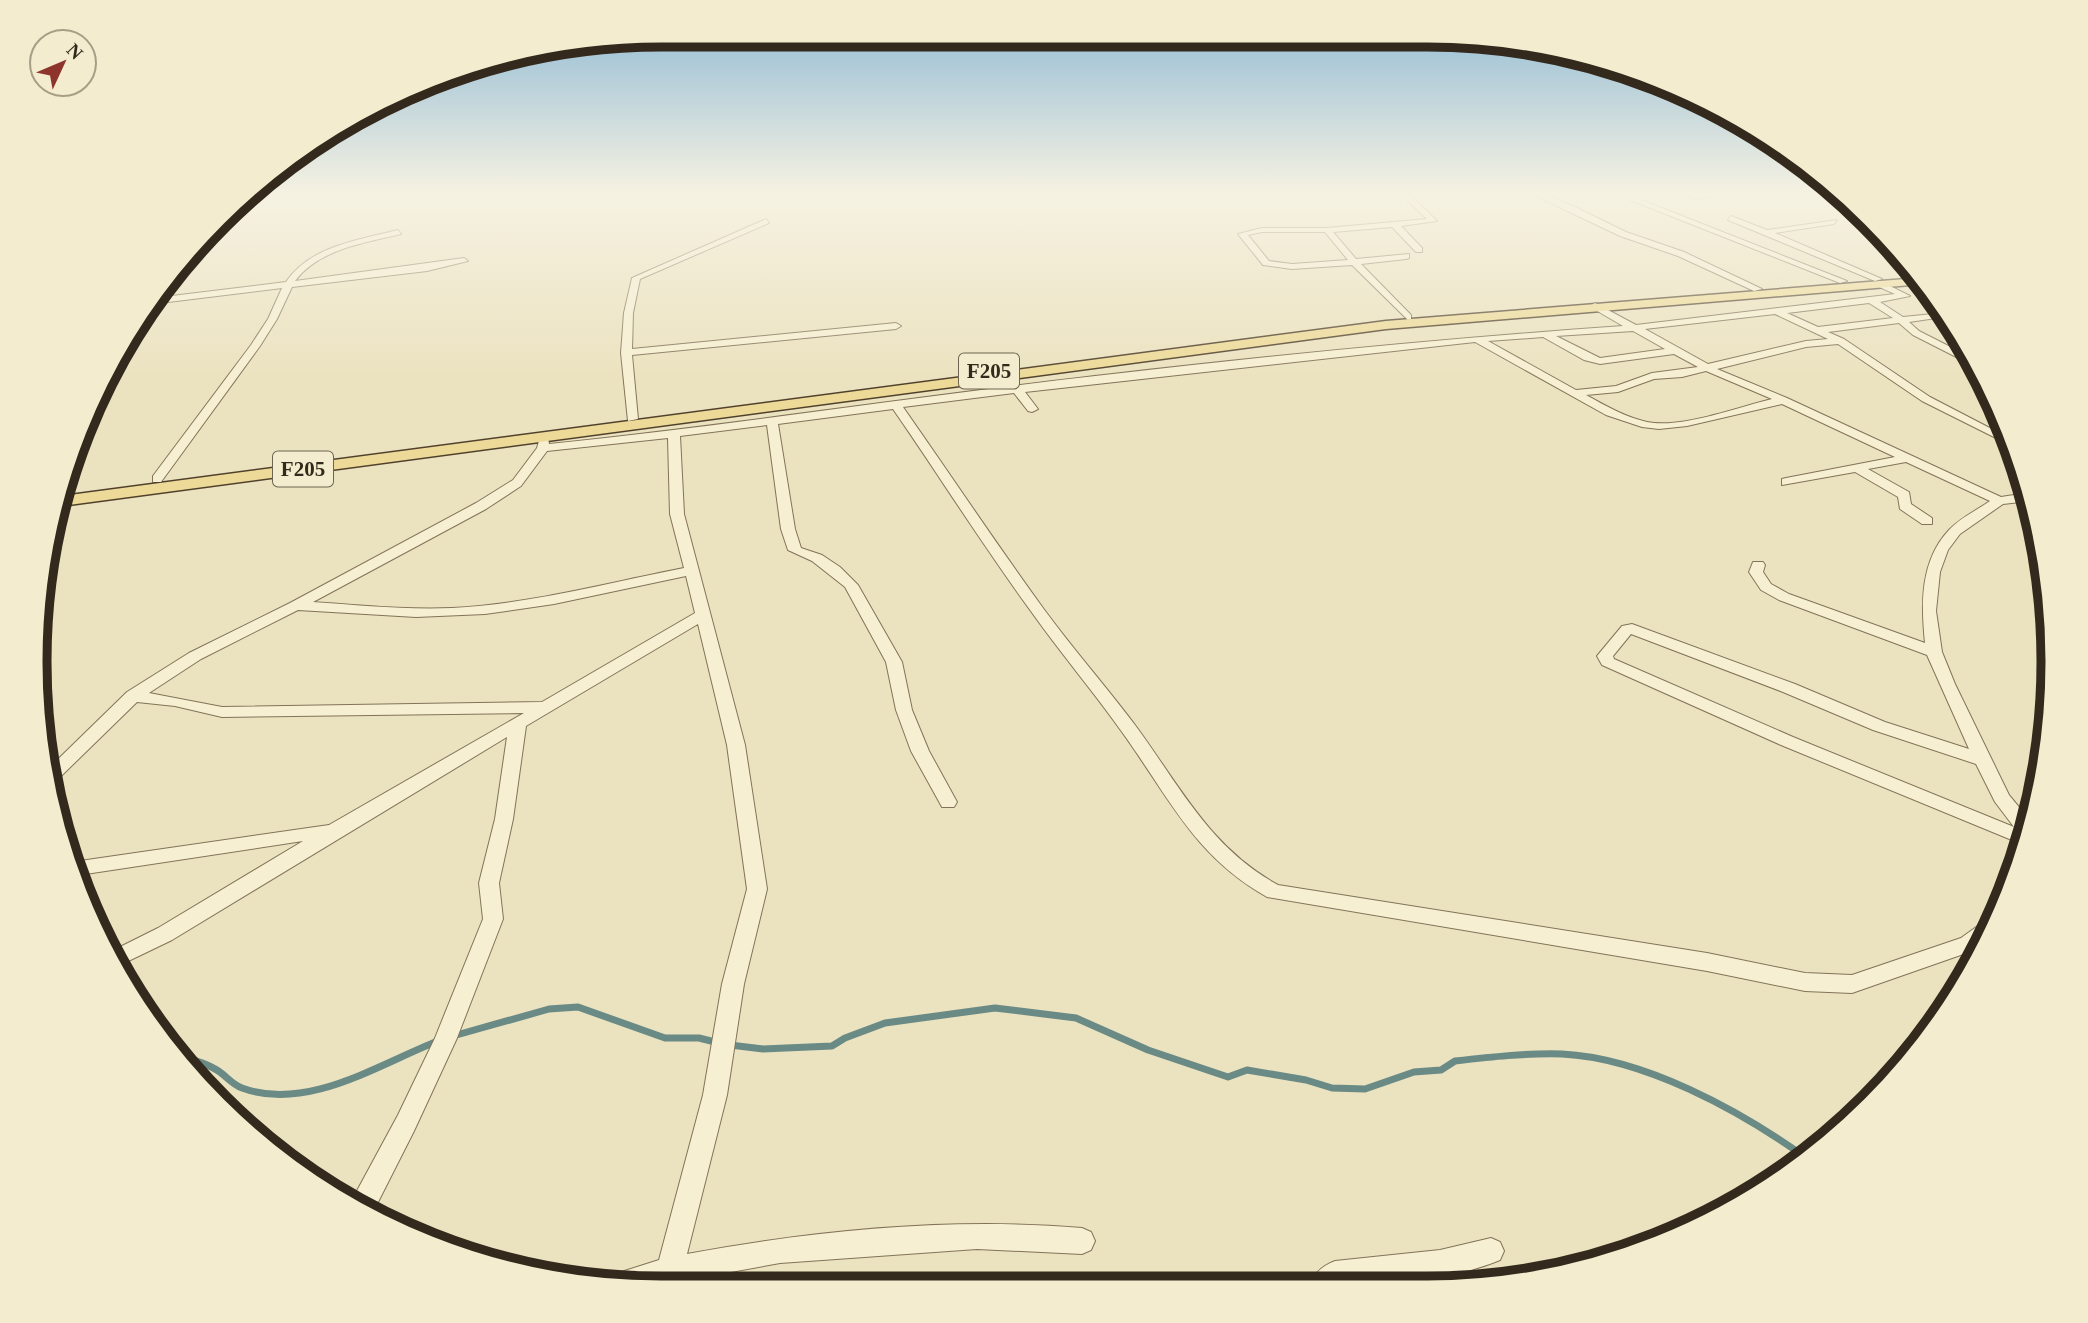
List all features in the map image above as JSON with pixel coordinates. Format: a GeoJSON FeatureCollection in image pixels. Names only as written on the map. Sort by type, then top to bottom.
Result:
{"type":"FeatureCollection","features":[{"type":"Feature","properties":{"kind":"main road","name":"F205"},"geometry":{"type":"LineString","coordinates":[[72,490],[1386,325],[1905,278]]}},
{"type":"Feature","properties":{"kind":"main road","name":"F205"},"geometry":{"type":"LineString","coordinates":[[69,499],[544,443],[1408,317],[1843,281],[1908,281]]}},
{"type":"Feature","properties":{"kind":"street"},"geometry":{"type":"LineString","coordinates":[[157,479],[268,327],[284,298],[286,284],[302,268],[321,256]]}},
{"type":"Feature","properties":{"kind":"street"},"geometry":{"type":"LineString","coordinates":[[632,419],[626,353],[628,302],[636,278],[688,256]]}},
{"type":"Feature","properties":{"kind":"street"},"geometry":{"type":"LineString","coordinates":[[1258,256],[1271,265],[1406,256]]}},
{"type":"Feature","properties":{"kind":"street"},"geometry":{"type":"LineString","coordinates":[[1348,256],[1408,317]]}},
{"type":"Feature","properties":{"kind":"street"},"geometry":{"type":"LineString","coordinates":[[1685,256],[1757,289]]}},
{"type":"Feature","properties":{"kind":"street"},"geometry":{"type":"LineString","coordinates":[[1778,256],[1843,281]]}},
{"type":"Feature","properties":{"kind":"street"},"geometry":{"type":"LineString","coordinates":[[57,770],[133,696],[195,656],[295,606],[517,484],[544,443],[674,433],[1017,389],[1476,339],[1632,328],[1868,299],[1910,299],[1879,281],[1821,256]]}},
{"type":"Feature","properties":{"kind":"street"},"geometry":{"type":"LineString","coordinates":[[166,299],[464,261]]}},
{"type":"Feature","properties":{"kind":"street"},"geometry":{"type":"LineString","coordinates":[[1868,299],[1902,319],[1916,333],[1959,355]]}},
{"type":"Feature","properties":{"kind":"street"},"geometry":{"type":"LineString","coordinates":[[1595,306],[1707,368],[1783,400],[1999,501]]}},
{"type":"Feature","properties":{"kind":"street"},"geometry":{"type":"LineString","coordinates":[[1778,312],[1840,341],[1926,399],[1998,436]]}},
{"type":"Feature","properties":{"kind":"street"},"geometry":{"type":"LineString","coordinates":[[1817,330],[1935,317]]}},
{"type":"Feature","properties":{"kind":"street"},"geometry":{"type":"LineString","coordinates":[[626,353],[896,326]]}},
{"type":"Feature","properties":{"kind":"street"},"geometry":{"type":"LineString","coordinates":[[1546,335],[1588,358],[1600,361],[1673,351]]}},
{"type":"Feature","properties":{"kind":"street"},"geometry":{"type":"LineString","coordinates":[[1476,339],[1610,413],[1659,426],[1687,423],[1783,400]]}},
{"type":"Feature","properties":{"kind":"street"},"geometry":{"type":"LineString","coordinates":[[1576,393],[1618,389],[1652,376],[1707,368],[1806,344],[1840,341]]}},
{"type":"Feature","properties":{"kind":"street"},"geometry":{"type":"LineString","coordinates":[[1017,389],[1032,409]]}},
{"type":"Feature","properties":{"kind":"street"},"geometry":{"type":"LineString","coordinates":[[895,404],[1037,610],[1129,729],[1195,827],[1216,852],[1253,882],[1274,892],[1707,962],[1805,982],[1852,984],[1973,940]]}},
{"type":"Feature","properties":{"kind":"street"},"geometry":{"type":"LineString","coordinates":[[772,420],[788,529],[794,551],[817,558],[851,585],[894,662],[908,720],[920,751],[948,802]]}},
{"type":"Feature","properties":{"kind":"street"},"geometry":{"type":"LineString","coordinates":[[670,1270],[715,1095],[733,984],[757,889],[736,745],[677,514],[674,433]]}},
{"type":"Feature","properties":{"kind":"street"},"geometry":{"type":"LineString","coordinates":[[1786,482],[1908,458]]}},
{"type":"Feature","properties":{"kind":"street"},"geometry":{"type":"LineString","coordinates":[[1855,467],[1904,495],[1905,506],[1927,521]]}},
{"type":"Feature","properties":{"kind":"street"},"geometry":{"type":"LineString","coordinates":[[2019,498],[1999,501],[1955,531],[1941,550],[1933,572],[1930,611],[1934,652],[2001,798],[2019,822]]}},
{"type":"Feature","properties":{"kind":"street"},"geometry":{"type":"LineString","coordinates":[[1758,565],[1756,572],[1766,587],[1784,597],[1934,652]]}},
{"type":"Feature","properties":{"kind":"street"},"geometry":{"type":"LineString","coordinates":[[295,606],[416,613],[456,611],[539,602],[692,571]]}},
{"type":"Feature","properties":{"kind":"street"},"geometry":{"type":"LineString","coordinates":[[123,955],[165,934],[335,830],[703,615]]}},
{"type":"Feature","properties":{"kind":"street"},"geometry":{"type":"LineString","coordinates":[[1983,760],[1879,726],[1789,688],[1632,629],[1627,629],[1605,656],[1608,662],[1762,731],[2017,828]]}},
{"type":"Feature","properties":{"kind":"street"},"geometry":{"type":"LineString","coordinates":[[133,696],[175,701],[222,712],[546,707]]}},
{"type":"Feature","properties":{"kind":"street"},"geometry":{"type":"LineString","coordinates":[[366,1199],[406,1123],[446,1038],[493,919],[489,883],[504,819],[518,723]]}},
{"type":"Feature","properties":{"kind":"street"},"geometry":{"type":"LineString","coordinates":[[83,867],[335,830]]}},
{"type":"Feature","properties":{"kind":"street"},"geometry":{"type":"LineString","coordinates":[[651,1275],[780,1250],[928,1238],[1037,1237],[1082,1241]]}},
{"type":"Feature","properties":{"kind":"street"},"geometry":{"type":"LineString","coordinates":[[1333,1276],[1440,1263],[1491,1251]]}},
{"type":"Feature","properties":{"kind":"waterway"},"geometry":{"type":"LineString","coordinates":[[453,1036],[549,1009],[578,1007],[665,1038],[699,1038],[715,1042]]}},
{"type":"Feature","properties":{"kind":"waterway"},"geometry":{"type":"LineString","coordinates":[[730,1045],[763,1049],[832,1046],[845,1038],[885,1023],[995,1008],[1076,1018],[1148,1050],[1228,1077],[1247,1070],[1306,1080],[1332,1088],[1365,1089],[1414,1072],[1441,1070],[1455,1061],[1562,1054],[1625,1065],[1690,1089],[1751,1122],[1797,1151]]}},
{"type":"Feature","properties":{"kind":"waterway"},"geometry":{"type":"LineString","coordinates":[[195,1061],[212,1067],[242,1088],[267,1094],[292,1094],[342,1082],[438,1041]]}}]}
